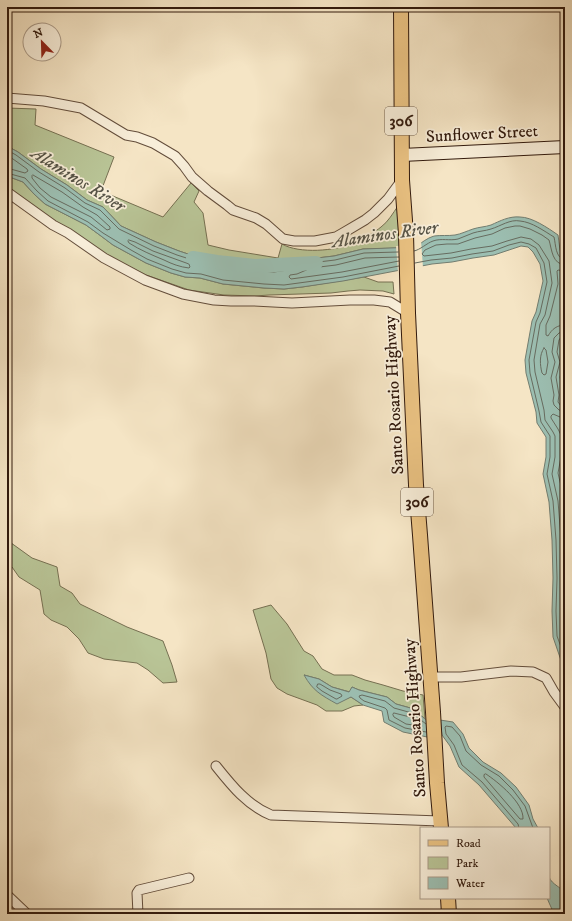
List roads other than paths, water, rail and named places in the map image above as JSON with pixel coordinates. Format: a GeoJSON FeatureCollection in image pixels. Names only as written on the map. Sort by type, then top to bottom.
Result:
{"type":"FeatureCollection","features":[{"type":"Feature","properties":{"kind":"main road","name":"Santo Rosario Highway"},"geometry":{"type":"LineString","coordinates":[[401,7],[402,180],[406,234],[407,292],[416,484],[431,677],[436,783],[441,824]]}},
{"type":"Feature","properties":{"kind":"main road"},"geometry":{"type":"LineString","coordinates":[[448,899],[449,914]]}},
{"type":"Feature","properties":{"kind":"street"},"geometry":{"type":"LineString","coordinates":[[7,98],[44,101],[81,108],[126,135],[137,137],[153,143],[175,156],[192,177],[233,210],[256,218],[266,224],[283,239],[294,241],[315,241],[336,237],[374,213],[388,199],[402,180]]}},
{"type":"Feature","properties":{"kind":"street","name":"Sunflower Street"},"geometry":{"type":"LineString","coordinates":[[402,155],[565,147]]}},
{"type":"Feature","properties":{"kind":"street"},"geometry":{"type":"LineString","coordinates":[[7,192],[53,225],[68,233],[104,258],[145,280],[183,294],[214,300],[292,303],[374,300],[390,302],[408,313]]}},
{"type":"Feature","properties":{"kind":"street"},"geometry":{"type":"LineString","coordinates":[[431,677],[461,677],[510,671],[533,672],[546,678],[565,707]]}},
{"type":"Feature","properties":{"kind":"street"},"geometry":{"type":"LineString","coordinates":[[216,766],[232,787],[246,800],[260,810],[271,815],[441,824]]}},
{"type":"Feature","properties":{"kind":"street"},"geometry":{"type":"LineString","coordinates":[[138,914],[137,893],[139,890],[188,878]]}},
{"type":"Feature","properties":{"kind":"street"},"geometry":{"type":"LineString","coordinates":[[7,895],[27,914]]}},
{"type":"Feature","properties":{"kind":"water"},"geometry":{"type":"Polygon","coordinates":[[[7,146],[67,185],[87,200],[103,207],[121,226],[179,251],[223,264],[273,268],[294,265],[308,259],[334,256],[363,249],[416,247],[434,236],[457,235],[475,228],[491,225],[501,220],[516,217],[525,217],[535,221],[558,235],[560,250],[565,260],[565,329],[561,352],[564,362],[560,377],[563,395],[562,401],[565,404],[565,672],[553,637],[552,540],[549,502],[543,474],[546,457],[546,437],[537,423],[536,412],[526,373],[525,360],[532,321],[536,312],[543,281],[540,264],[533,252],[528,247],[521,246],[494,255],[432,264],[343,281],[284,289],[223,284],[200,278],[185,277],[146,263],[113,245],[86,225],[45,204],[23,182],[7,176],[7,146]]]}},
{"type":"Feature","properties":{"kind":"water"},"geometry":{"type":"Polygon","coordinates":[[[304,675],[319,679],[332,687],[349,692],[352,687],[387,697],[396,704],[414,709],[430,722],[432,738],[403,732],[384,722],[382,711],[363,705],[351,697],[337,704],[318,692],[304,675]]]}},
{"type":"Feature","properties":{"kind":"water"},"geometry":{"type":"Polygon","coordinates":[[[440,720],[453,722],[463,734],[469,748],[483,762],[501,773],[516,787],[529,805],[533,819],[537,827],[515,827],[479,785],[459,767],[450,746],[442,735],[440,720]]]}},
{"type":"Feature","properties":{"kind":"water"},"geometry":{"type":"Polygon","coordinates":[[[550,880],[565,894],[565,914],[554,914],[547,899],[550,899],[550,880]]]}},
{"type":"Feature","properties":{"kind":"waterway","name":"Alaminos River"},"geometry":{"type":"LineString","coordinates":[[193,258],[255,266],[316,263]]}}]}
